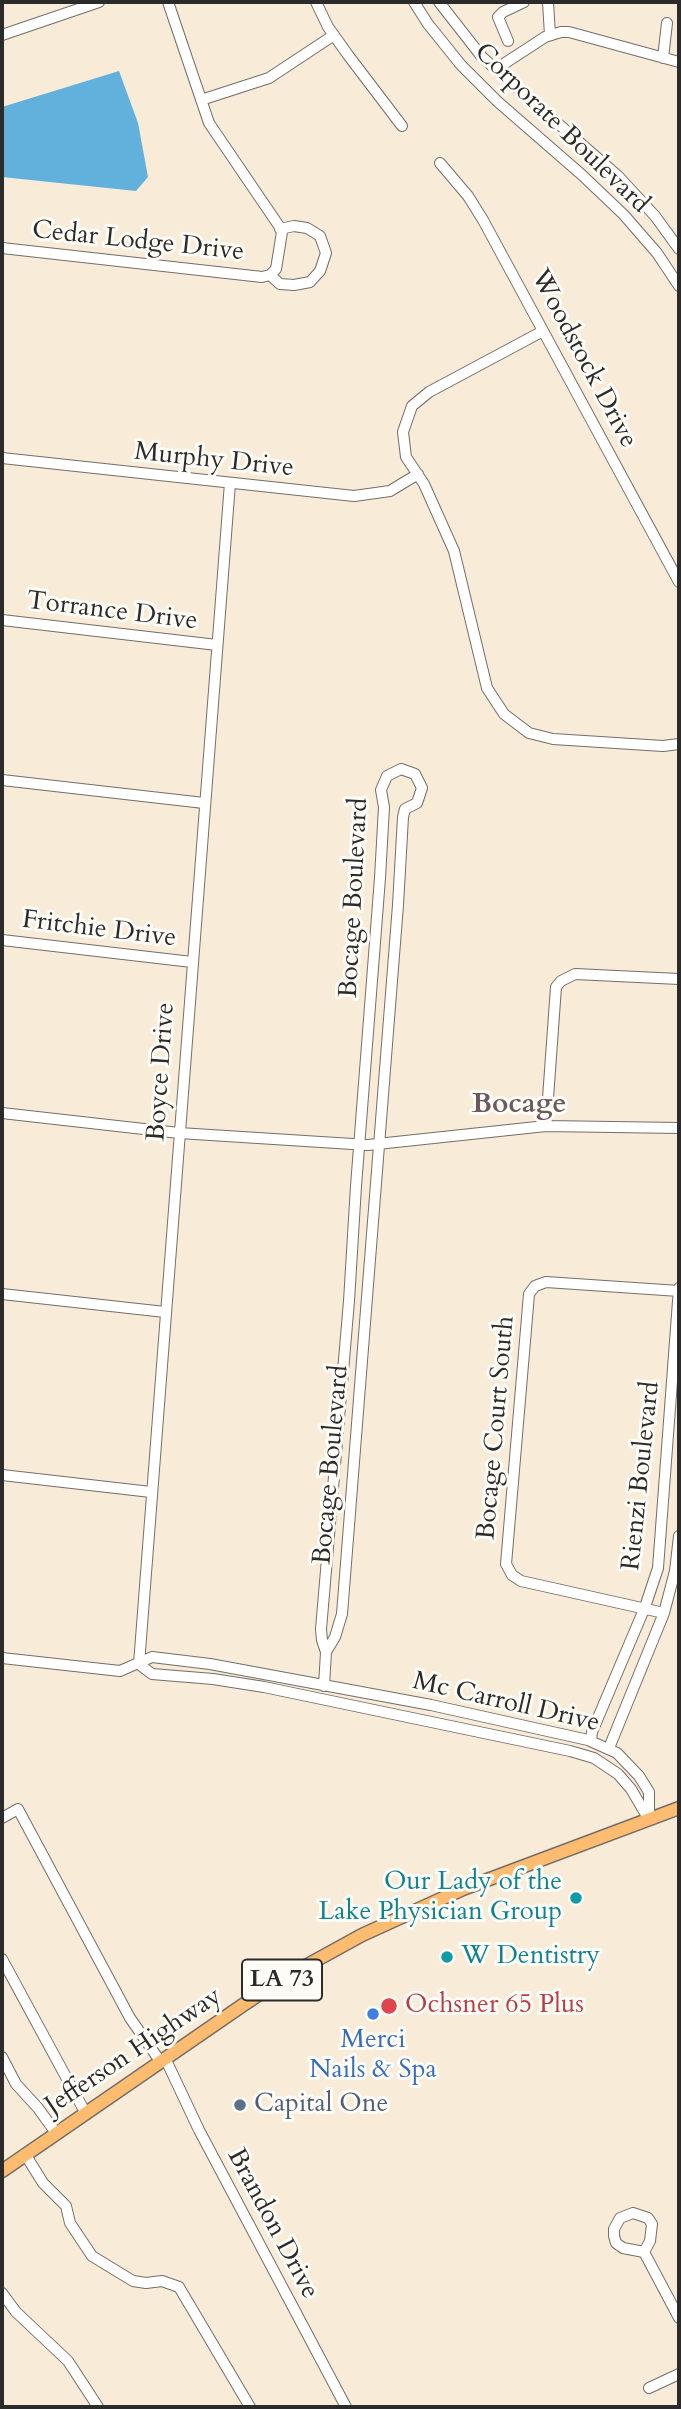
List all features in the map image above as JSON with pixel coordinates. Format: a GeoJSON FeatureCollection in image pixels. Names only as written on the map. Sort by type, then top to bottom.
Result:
{"type":"FeatureCollection","features":[{"type":"Feature","properties":{"kind":"main road","name":"Jefferson Highway"},"geometry":{"type":"LineString","coordinates":[[2,2171],[282,1979],[377,1927],[472,1885],[679,1808]]}},
{"type":"Feature","properties":{"kind":"street"},"geometry":{"type":"LineString","coordinates":[[2,35],[99,2]]}},
{"type":"Feature","properties":{"kind":"street"},"geometry":{"type":"LineString","coordinates":[[168,2],[209,123],[280,229],[276,269],[270,275],[280,284],[310,282],[320,271],[326,253],[320,236],[307,228],[294,226],[280,229]]}},
{"type":"Feature","properties":{"kind":"street"},"geometry":{"type":"LineString","coordinates":[[316,2],[334,35],[402,126]]}},
{"type":"Feature","properties":{"kind":"street","name":"Corporate Boulevard"},"geometry":{"type":"LineString","coordinates":[[414,2],[461,65],[497,102],[583,175],[624,215],[657,253],[679,286]]}},
{"type":"Feature","properties":{"kind":"street","name":"Corporate Boulevard"},"geometry":{"type":"LineString","coordinates":[[439,2],[482,57],[618,176],[655,216],[679,249]]}},
{"type":"Feature","properties":{"kind":"street"},"geometry":{"type":"LineString","coordinates":[[508,41],[498,18],[503,12],[524,2]]}},
{"type":"Feature","properties":{"kind":"street"},"geometry":{"type":"LineString","coordinates":[[548,2],[550,35]]}},
{"type":"Feature","properties":{"kind":"street"},"geometry":{"type":"LineString","coordinates":[[663,58],[667,23]]}},
{"type":"Feature","properties":{"kind":"street"},"geometry":{"type":"LineString","coordinates":[[496,69],[550,35],[569,32],[679,62]]}},
{"type":"Feature","properties":{"kind":"street"},"geometry":{"type":"LineString","coordinates":[[201,100],[269,78],[334,35]]}},
{"type":"Feature","properties":{"kind":"street","name":"Woodstock Drive"},"geometry":{"type":"LineString","coordinates":[[440,163],[483,220],[679,582]]}},
{"type":"Feature","properties":{"kind":"street","name":"Cedar Lodge Drive"},"geometry":{"type":"LineString","coordinates":[[2,248],[262,277],[270,275]]}},
{"type":"Feature","properties":{"kind":"street"},"geometry":{"type":"LineString","coordinates":[[543,331],[429,392],[412,406],[403,432],[407,457],[436,507],[454,551],[487,688],[504,714],[528,733],[553,739],[663,746],[679,744]]}},
{"type":"Feature","properties":{"kind":"street","name":"Murphy Drive"},"geometry":{"type":"LineString","coordinates":[[2,458],[354,496],[390,491],[418,474]]}},
{"type":"Feature","properties":{"kind":"street","name":"Boyce Drive"},"geometry":{"type":"LineString","coordinates":[[139,1664],[230,484]]}},
{"type":"Feature","properties":{"kind":"street","name":"Torrance Drive"},"geometry":{"type":"LineString","coordinates":[[2,620],[216,645]]}},
{"type":"Feature","properties":{"kind":"street","name":"Bocage Boulevard"},"geometry":{"type":"LineString","coordinates":[[324,1686],[326,1652],[321,1629],[380,877],[384,807],[382,790],[387,776],[401,769],[415,774],[422,788],[416,803],[405,809],[403,817],[342,1614],[335,1637],[326,1652]]}},
{"type":"Feature","properties":{"kind":"street"},"geometry":{"type":"LineString","coordinates":[[2,780],[204,803]]}},
{"type":"Feature","properties":{"kind":"street","name":"Fritchie Drive"},"geometry":{"type":"LineString","coordinates":[[2,940],[192,962]]}},
{"type":"Feature","properties":{"kind":"street"},"geometry":{"type":"LineString","coordinates":[[546,1126],[556,987],[561,981],[575,974],[679,978]]}},
{"type":"Feature","properties":{"kind":"street"},"geometry":{"type":"LineString","coordinates":[[2,1113],[179,1133],[360,1144],[546,1126],[679,1128]]}},
{"type":"Feature","properties":{"kind":"street","name":"Bocage Court South"},"geometry":{"type":"LineString","coordinates":[[645,1607],[521,1581],[512,1575],[506,1563],[529,1294],[535,1286],[546,1282],[679,1290]]}},
{"type":"Feature","properties":{"kind":"street","name":"Rienzi Boulevard"},"geometry":{"type":"LineString","coordinates":[[591,1741],[592,1732],[645,1607],[658,1568],[679,1290]]}},
{"type":"Feature","properties":{"kind":"street"},"geometry":{"type":"LineString","coordinates":[[2,1294],[165,1312]]}},
{"type":"Feature","properties":{"kind":"street"},"geometry":{"type":"LineString","coordinates":[[2,1475],[151,1492]]}},
{"type":"Feature","properties":{"kind":"street","name":"Rienzi Boulevard"},"geometry":{"type":"LineString","coordinates":[[609,1748],[664,1613],[675,1571],[679,1536]]}},
{"type":"Feature","properties":{"kind":"street"},"geometry":{"type":"LineString","coordinates":[[645,1607],[664,1613]]}},
{"type":"Feature","properties":{"kind":"street","name":"Mc Carroll Drive"},"geometry":{"type":"LineString","coordinates":[[2,1658],[120,1671],[152,1657],[164,1658],[256,1671],[430,1705],[591,1741],[609,1748],[626,1761],[645,1784],[649,1792],[649,1819]]}},
{"type":"Feature","properties":{"kind":"street","name":"Mc Carroll Drive"},"geometry":{"type":"LineString","coordinates":[[139,1664],[152,1674],[212,1679],[264,1688],[594,1758],[618,1774],[631,1789],[649,1819]]}},
{"type":"Feature","properties":{"kind":"street","name":"Brandon Drive"},"geometry":{"type":"LineString","coordinates":[[2,1818],[18,1809],[130,2018],[162,2060],[346,2407]]}},
{"type":"Feature","properties":{"kind":"street"},"geometry":{"type":"LineString","coordinates":[[2,1959],[85,2112]]}},
{"type":"Feature","properties":{"kind":"street"},"geometry":{"type":"LineString","coordinates":[[2,2057],[16,2084],[56,2133]]}},
{"type":"Feature","properties":{"kind":"street"},"geometry":{"type":"LineString","coordinates":[[25,2154],[43,2183],[66,2206],[70,2223],[92,2256],[133,2281],[162,2281],[178,2287],[250,2407]]}},
{"type":"Feature","properties":{"kind":"street"},"geometry":{"type":"LineString","coordinates":[[626,2214],[641,2214],[652,2224],[650,2241],[644,2252],[630,2251],[616,2244],[614,2229],[620,2218],[626,2214]]}},
{"type":"Feature","properties":{"kind":"street"},"geometry":{"type":"LineString","coordinates":[[644,2252],[679,2318]]}},
{"type":"Feature","properties":{"kind":"street"},"geometry":{"type":"LineString","coordinates":[[2,2293],[16,2312],[68,2361],[98,2407]]}},
{"type":"Feature","properties":{"kind":"street"},"geometry":{"type":"LineString","coordinates":[[649,2388],[679,2374]]}},
{"type":"Feature","properties":{"kind":"water"},"geometry":{"type":"Polygon","coordinates":[[[119,71],[138,123],[148,177],[136,191],[2,177],[2,107],[119,71]]]}},
{"type":"Feature","properties":{"kind":"place","name":"Our Lady of the Lake Physician Group"},"geometry":{"type":"Point","coordinates":[576,1898]}},
{"type":"Feature","properties":{"kind":"place","name":"W Dentistry"},"geometry":{"type":"Point","coordinates":[447,1957]}},
{"type":"Feature","properties":{"kind":"place","name":"Ochsner 65 Plus"},"geometry":{"type":"Point","coordinates":[389,2006]}},
{"type":"Feature","properties":{"kind":"place","name":"Merci Nails & Spa"},"geometry":{"type":"Point","coordinates":[373,2014]}},
{"type":"Feature","properties":{"kind":"place","name":"Capital One"},"geometry":{"type":"Point","coordinates":[240,2105]}},
{"type":"Feature","properties":{"kind":"district","name":"Bocage"},"geometry":{"type":"Point","coordinates":[519,1106]}}]}
